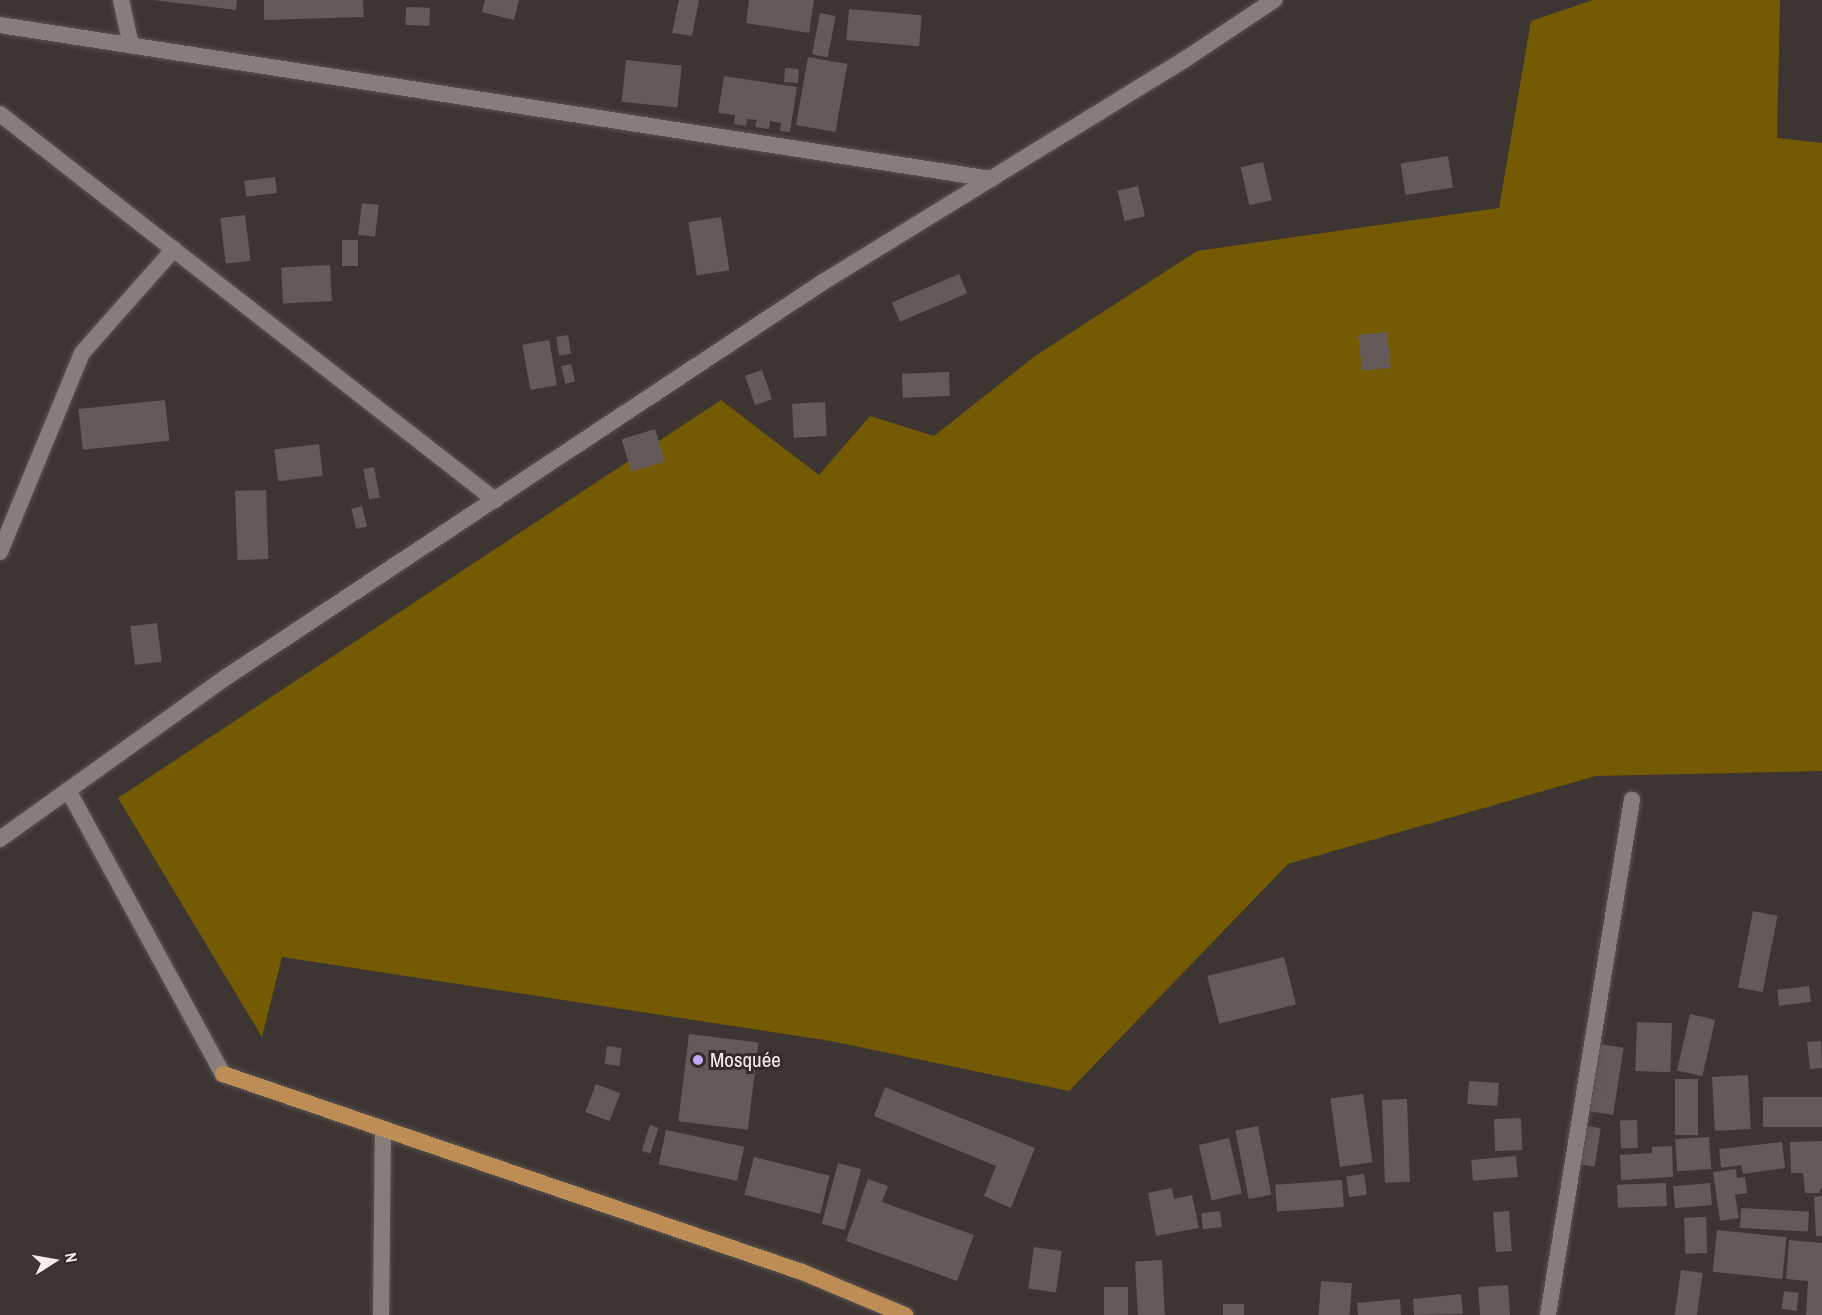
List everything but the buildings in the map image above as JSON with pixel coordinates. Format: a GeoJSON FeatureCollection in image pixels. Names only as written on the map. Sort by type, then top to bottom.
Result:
{"type":"FeatureCollection","features":[{"type":"Feature","properties":{"kind":"main road"},"geometry":{"type":"LineString","coordinates":[[223,1074],[802,1272],[905,1315]]}},
{"type":"Feature","properties":{"kind":"street"},"geometry":{"type":"LineString","coordinates":[[121,0],[131,45]]}},
{"type":"Feature","properties":{"kind":"street"},"geometry":{"type":"LineString","coordinates":[[0,839],[228,676],[823,282],[1274,0]]}},
{"type":"Feature","properties":{"kind":"street"},"geometry":{"type":"LineString","coordinates":[[0,25],[991,179]]}},
{"type":"Feature","properties":{"kind":"street"},"geometry":{"type":"LineString","coordinates":[[0,114],[495,500]]}},
{"type":"Feature","properties":{"kind":"street"},"geometry":{"type":"LineString","coordinates":[[0,552],[82,353],[174,249]]}},
{"type":"Feature","properties":{"kind":"street"},"geometry":{"type":"LineString","coordinates":[[68,790],[223,1074]]}},
{"type":"Feature","properties":{"kind":"street"},"geometry":{"type":"LineString","coordinates":[[1548,1315],[1632,800]]}},
{"type":"Feature","properties":{"kind":"street"},"geometry":{"type":"LineString","coordinates":[[381,1315],[383,1130]]}},
{"type":"Feature","properties":{"kind":"shaded area"},"geometry":{"type":"Polygon","coordinates":[[[1593,0],[1780,0],[1777,138],[1822,143],[1822,771],[1596,776],[1288,864],[1069,1091],[831,1041],[282,957],[262,1037],[118,798],[721,400],[819,475],[870,416],[934,436],[1035,356],[1197,251],[1499,208],[1531,21],[1593,0]]]}},
{"type":"Feature","properties":{"kind":"place","name":"Mosquée"},"geometry":{"type":"Point","coordinates":[698,1060]}}]}
